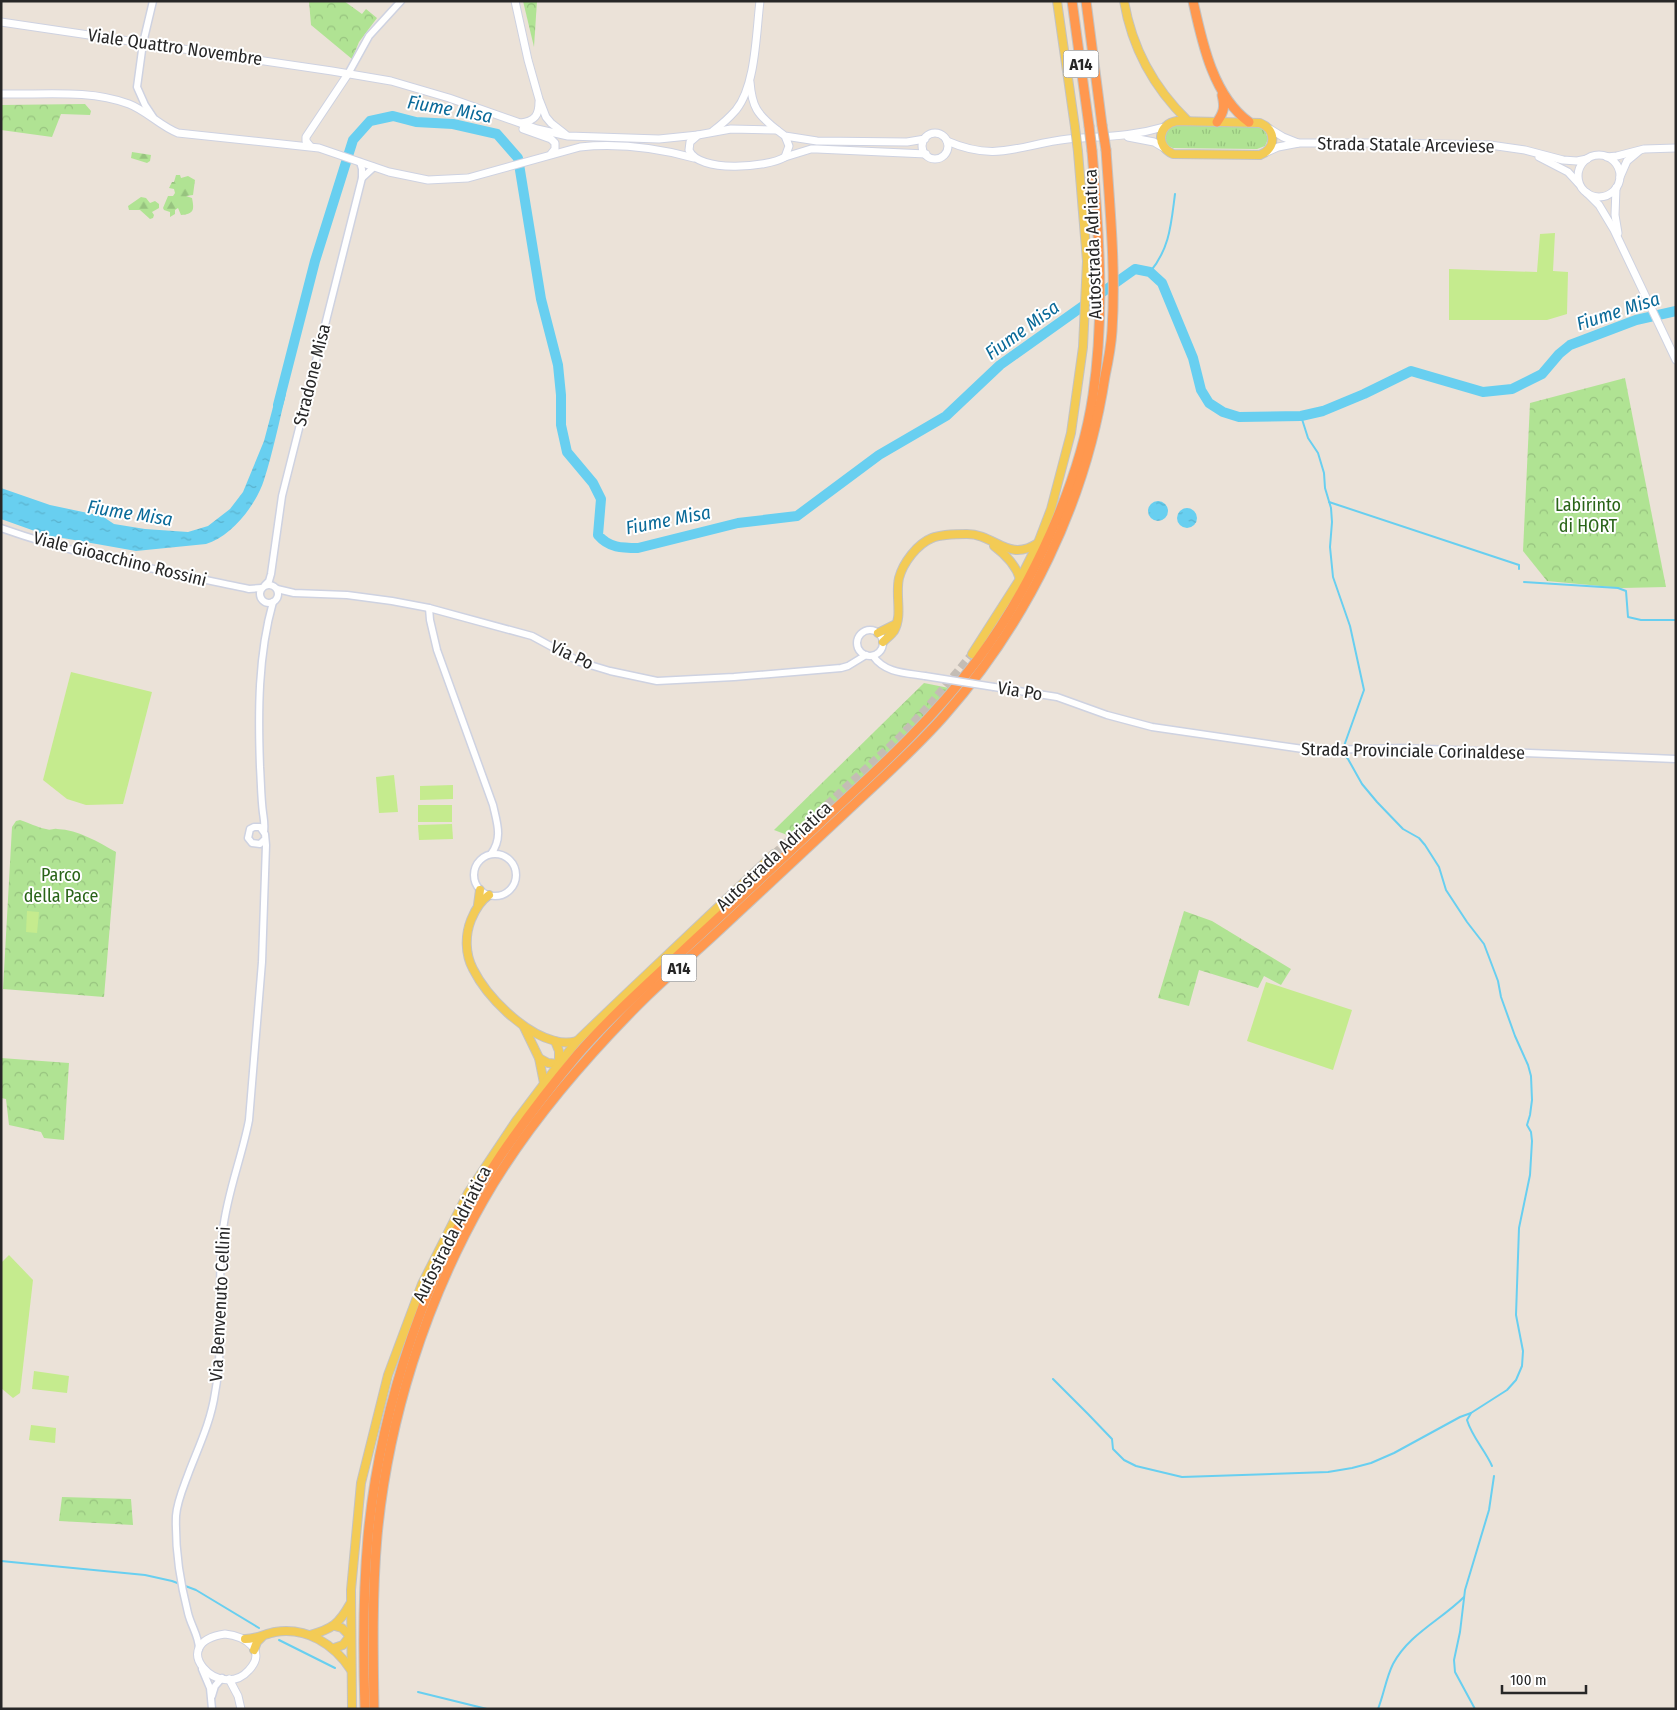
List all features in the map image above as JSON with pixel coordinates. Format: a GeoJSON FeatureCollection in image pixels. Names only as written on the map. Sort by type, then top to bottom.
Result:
{"type":"FeatureCollection","features":[{"type":"Feature","properties":{"kind":"highway","name":"Autostrada Adriatica"},"geometry":{"type":"LineString","coordinates":[[374,1709],[369,1681],[364,1593],[374,1486],[389,1416],[413,1336],[431,1288],[453,1239],[474,1199],[500,1157],[533,1111],[580,1052],[631,1000],[875,772],[938,708],[978,659],[1024,587],[1062,504],[1085,437],[1093,394],[1100,295],[1100,254],[1092,151],[1072,1]]}},
{"type":"Feature","properties":{"kind":"highway","name":"Autostrada Adriatica"},"geometry":{"type":"LineString","coordinates":[[368,1665],[377,1536],[383,1488],[397,1420],[419,1340],[438,1292],[482,1202],[506,1164],[545,1110],[587,1059],[637,1006],[912,749],[945,715],[1006,634],[1032,591],[1051,554],[1081,481],[1102,396],[1112,334],[1113,249],[1106,150],[1086,1]]}},
{"type":"Feature","properties":{"kind":"highway"},"geometry":{"type":"LineString","coordinates":[[1193,1],[1202,41],[1219,83],[1225,105],[1223,113],[1217,122]]}},
{"type":"Feature","properties":{"kind":"highway"},"geometry":{"type":"LineString","coordinates":[[1219,83],[1237,113],[1249,122]]}},
{"type":"Feature","properties":{"kind":"highway","name":"Autostrada Adriatica"},"geometry":{"type":"LineString","coordinates":[[365,1709],[369,1681]]}},
{"type":"Feature","properties":{"kind":"main road"},"geometry":{"type":"LineString","coordinates":[[516,1],[528,60],[539,99],[551,124],[568,136]]}},
{"type":"Feature","properties":{"kind":"main road"},"geometry":{"type":"LineString","coordinates":[[710,132],[725,121],[736,109],[745,93],[750,79],[760,1]]}},
{"type":"Feature","properties":{"kind":"main road"},"geometry":{"type":"LineString","coordinates":[[972,654],[1020,579],[1038,543],[1050,509],[1071,433],[1083,347],[1087,261],[1078,152],[1057,1]]}},
{"type":"Feature","properties":{"kind":"main road"},"geometry":{"type":"LineString","coordinates":[[1124,1],[1133,39],[1142,60],[1169,102],[1188,121]]}},
{"type":"Feature","properties":{"kind":"main road","name":"Viale Quattro Novembre"},"geometry":{"type":"LineString","coordinates":[[1,22],[403,84],[449,98],[496,116]]}},
{"type":"Feature","properties":{"kind":"main road"},"geometry":{"type":"LineString","coordinates":[[310,146],[306,141],[306,137],[348,74]]}},
{"type":"Feature","properties":{"kind":"main road"},"geometry":{"type":"LineString","coordinates":[[750,79],[754,107],[762,118],[785,136],[818,142],[907,142],[925,138],[936,133],[942,135],[947,141],[966,149],[1003,152],[1056,141],[1123,136]]}},
{"type":"Feature","properties":{"kind":"main road"},"geometry":{"type":"LineString","coordinates":[[1,94],[88,95],[126,102],[140,108],[171,131],[185,135],[310,146],[389,172],[428,180],[468,178],[549,155],[593,145],[665,150],[709,164],[740,166],[774,162],[811,149],[926,154],[935,159],[941,158],[946,153],[948,150],[947,141]]}},
{"type":"Feature","properties":{"kind":"main road"},"geometry":{"type":"LineString","coordinates":[[519,123],[530,122],[535,118],[539,111],[539,99]]}},
{"type":"Feature","properties":{"kind":"main road"},"geometry":{"type":"LineString","coordinates":[[1164,148],[1160,137],[1167,125],[1171,111],[1169,102]]}},
{"type":"Feature","properties":{"kind":"main road"},"geometry":{"type":"LineString","coordinates":[[496,116],[568,136],[659,139],[732,129],[777,130]]}},
{"type":"Feature","properties":{"kind":"main road"},"geometry":{"type":"LineString","coordinates":[[496,116],[550,139],[555,144],[555,149],[549,155]]}},
{"type":"Feature","properties":{"kind":"main road","name":"Strada Statale Arceviese"},"geometry":{"type":"LineString","coordinates":[[1123,136],[1188,121],[1249,122],[1260,123],[1283,137],[1298,143]]}},
{"type":"Feature","properties":{"kind":"main road"},"geometry":{"type":"LineString","coordinates":[[1267,152],[1273,139],[1270,129]]}},
{"type":"Feature","properties":{"kind":"main road"},"geometry":{"type":"LineString","coordinates":[[694,158],[690,154],[689,146],[698,135]]}},
{"type":"Feature","properties":{"kind":"main road"},"geometry":{"type":"LineString","coordinates":[[785,136],[789,146],[785,157]]}},
{"type":"Feature","properties":{"kind":"main road","name":"Strada Statale Arceviese"},"geometry":{"type":"LineString","coordinates":[[1123,136],[1154,142],[1177,154],[1256,155],[1278,147],[1298,143],[1482,145],[1513,148]]}},
{"type":"Feature","properties":{"kind":"main road"},"geometry":{"type":"LineString","coordinates":[[925,138],[923,147],[926,154]]}},
{"type":"Feature","properties":{"kind":"main road"},"geometry":{"type":"LineString","coordinates":[[1513,148],[1563,160],[1577,161],[1592,156],[1610,157],[1644,148],[1676,148]]}},
{"type":"Feature","properties":{"kind":"main road"},"geometry":{"type":"LineString","coordinates":[[1513,148],[1561,168],[1573,176],[1599,205],[1620,241],[1676,360]]}},
{"type":"Feature","properties":{"kind":"main road"},"geometry":{"type":"LineString","coordinates":[[1587,193],[1599,197],[1606,196],[1617,185],[1627,160],[1644,148]]}},
{"type":"Feature","properties":{"kind":"main road"},"geometry":{"type":"LineString","coordinates":[[946,153],[966,149]]}},
{"type":"Feature","properties":{"kind":"main road"},"geometry":{"type":"LineString","coordinates":[[1602,156],[1607,157],[1616,165],[1619,177],[1615,215],[1620,241]]}},
{"type":"Feature","properties":{"kind":"main road"},"geometry":{"type":"LineString","coordinates":[[1581,186],[1578,174],[1587,159]]}},
{"type":"Feature","properties":{"kind":"main road"},"geometry":{"type":"LineString","coordinates":[[883,642],[894,630],[896,624],[899,611],[899,578],[903,568],[911,555],[932,538],[956,534],[973,534],[1009,549],[1022,551],[1038,543]]}},
{"type":"Feature","properties":{"kind":"main road"},"geometry":{"type":"LineString","coordinates":[[987,540],[1006,555],[1013,564],[1020,579]]}},
{"type":"Feature","properties":{"kind":"main road"},"geometry":{"type":"LineString","coordinates":[[1022,551],[1029,563]]}},
{"type":"Feature","properties":{"kind":"main road"},"geometry":{"type":"LineString","coordinates":[[1013,564],[1029,563]]}},
{"type":"Feature","properties":{"kind":"main road"},"geometry":{"type":"LineString","coordinates":[[878,633],[896,624]]}},
{"type":"Feature","properties":{"kind":"main road"},"geometry":{"type":"LineString","coordinates":[[352,1709],[351,1602],[360,1483],[391,1366],[422,1284],[468,1193],[492,1156],[559,1064],[578,1041],[774,854]]}},
{"type":"Feature","properties":{"kind":"main road"},"geometry":{"type":"LineString","coordinates":[[480,890],[478,906],[470,923],[467,936],[472,967],[482,984],[524,1027],[555,1041],[567,1043],[578,1041]]}},
{"type":"Feature","properties":{"kind":"main road"},"geometry":{"type":"LineString","coordinates":[[478,906],[489,895]]}},
{"type":"Feature","properties":{"kind":"main road"},"geometry":{"type":"LineString","coordinates":[[524,1027],[539,1058],[544,1083]]}},
{"type":"Feature","properties":{"kind":"main road"},"geometry":{"type":"LineString","coordinates":[[555,1041],[559,1051],[559,1064]]}},
{"type":"Feature","properties":{"kind":"main road"},"geometry":{"type":"LineString","coordinates":[[539,1058],[548,1063],[559,1064]]}},
{"type":"Feature","properties":{"kind":"main road"},"geometry":{"type":"LineString","coordinates":[[309,1635],[335,1626],[344,1616],[351,1602]]}},
{"type":"Feature","properties":{"kind":"main road"},"geometry":{"type":"LineString","coordinates":[[335,1626],[342,1628],[350,1636]]}},
{"type":"Feature","properties":{"kind":"main road"},"geometry":{"type":"LineString","coordinates":[[245,1674],[225,1679],[207,1673],[202,1669],[198,1660],[199,1649],[210,1638],[224,1634],[245,1639],[275,1632],[292,1632],[309,1635],[325,1642],[344,1658],[351,1670]]}},
{"type":"Feature","properties":{"kind":"main road"},"geometry":{"type":"LineString","coordinates":[[254,1650],[257,1642],[264,1635]]}},
{"type":"Feature","properties":{"kind":"main road"},"geometry":{"type":"LineString","coordinates":[[334,1648],[343,1645],[350,1636]]}},
{"type":"Feature","properties":{"kind":"main road"},"geometry":{"type":"LineString","coordinates":[[238,1696],[241,1682],[245,1674],[253,1666],[255,1656],[254,1650],[245,1639]]}},
{"type":"Feature","properties":{"kind":"main road"},"geometry":{"type":"LineString","coordinates":[[225,1679],[238,1696],[241,1709]]}},
{"type":"Feature","properties":{"kind":"street"},"geometry":{"type":"LineString","coordinates":[[153,1],[143,43],[137,87],[153,118]]}},
{"type":"Feature","properties":{"kind":"street"},"geometry":{"type":"LineString","coordinates":[[348,74],[369,36],[401,1]]}},
{"type":"Feature","properties":{"kind":"street","name":"Stradone Misa"},"geometry":{"type":"LineString","coordinates":[[264,586],[269,581],[271,574],[282,496],[362,178],[360,162]]}},
{"type":"Feature","properties":{"kind":"street"},"geometry":{"type":"LineString","coordinates":[[362,178],[374,167]]}},
{"type":"Feature","properties":{"kind":"street","name":"Viale Gioacchino Rossini"},"geometry":{"type":"LineString","coordinates":[[1,528],[41,542],[85,553],[239,587],[249,589],[264,586]]}},
{"type":"Feature","properties":{"kind":"street","name":"Stradone Misa"},"geometry":{"type":"LineString","coordinates":[[271,574],[276,587]]}},
{"type":"Feature","properties":{"kind":"street"},"geometry":{"type":"LineString","coordinates":[[270,584],[276,587],[279,594],[275,600],[268,603],[262,599],[260,592],[264,586],[270,584]]}},
{"type":"Feature","properties":{"kind":"street","name":"Viale Gioacchino Rossini"},"geometry":{"type":"LineString","coordinates":[[239,587],[262,599]]}},
{"type":"Feature","properties":{"kind":"street","name":"Via Po"},"geometry":{"type":"LineString","coordinates":[[276,587],[294,593],[347,595],[429,608],[532,636],[580,662],[610,671],[657,681],[832,669],[848,666],[880,652]]}},
{"type":"Feature","properties":{"kind":"street","name":"Via Po"},"geometry":{"type":"LineString","coordinates":[[275,600],[294,593]]}},
{"type":"Feature","properties":{"kind":"street","name":"Via Benvenuto Cellini"},"geometry":{"type":"LineString","coordinates":[[262,599],[268,626]]}},
{"type":"Feature","properties":{"kind":"street","name":"Via Benvenuto Cellini"},"geometry":{"type":"LineString","coordinates":[[199,1649],[198,1639],[193,1629],[183,1592],[180,1574],[176,1509],[206,1428],[215,1393],[218,1367],[220,1268],[223,1231],[226,1211],[246,1139],[251,1105],[262,962],[265,854],[259,715],[260,679],[268,626],[275,600]]}},
{"type":"Feature","properties":{"kind":"street"},"geometry":{"type":"LineString","coordinates":[[429,608],[431,627],[437,650],[493,805],[500,855]]}},
{"type":"Feature","properties":{"kind":"street"},"geometry":{"type":"LineString","coordinates":[[854,663],[859,637],[864,632],[873,630],[878,633],[883,642],[880,652],[885,668]]}},
{"type":"Feature","properties":{"kind":"street"},"geometry":{"type":"LineString","coordinates":[[858,648],[885,668]]}},
{"type":"Feature","properties":{"kind":"street","name":"Via Po"},"geometry":{"type":"LineString","coordinates":[[885,668],[898,672],[1056,697],[1107,715],[1152,727]]}},
{"type":"Feature","properties":{"kind":"street","name":"Strada Provinciale Corinaldese"},"geometry":{"type":"LineString","coordinates":[[1152,727],[1313,750],[1403,748],[1676,759]]}},
{"type":"Feature","properties":{"kind":"street","name":"Via Benvenuto Cellini"},"geometry":{"type":"LineString","coordinates":[[257,827],[263,814]]}},
{"type":"Feature","properties":{"kind":"street"},"geometry":{"type":"LineString","coordinates":[[257,827],[265,835],[260,844],[252,843],[248,838],[250,829],[257,827]]}},
{"type":"Feature","properties":{"kind":"street"},"geometry":{"type":"LineString","coordinates":[[491,854],[497,843]]}},
{"type":"Feature","properties":{"kind":"street","name":"Via Benvenuto Cellini"},"geometry":{"type":"LineString","coordinates":[[260,844],[265,854]]}},
{"type":"Feature","properties":{"kind":"street"},"geometry":{"type":"LineString","coordinates":[[491,854],[500,855],[508,859],[512,864],[515,871],[515,880],[512,887],[506,892],[495,896],[489,895],[480,890],[474,880],[474,868],[481,859],[491,854]]}},
{"type":"Feature","properties":{"kind":"street"},"geometry":{"type":"LineString","coordinates":[[193,1629],[201,1635],[210,1638]]}},
{"type":"Feature","properties":{"kind":"street"},"geometry":{"type":"LineString","coordinates":[[202,1669],[210,1688],[212,1709]]}},
{"type":"Feature","properties":{"kind":"street"},"geometry":{"type":"LineString","coordinates":[[211,1700],[215,1686],[225,1679]]}},
{"type":"Feature","properties":{"kind":"green space"},"geometry":{"type":"Polygon","coordinates":[[[309,1],[344,1],[362,14],[366,9],[377,18],[359,42],[352,59],[311,25],[309,1]]]}},
{"type":"Feature","properties":{"kind":"green space"},"geometry":{"type":"Polygon","coordinates":[[[523,1],[537,1],[534,47],[523,1]]]}},
{"type":"Feature","properties":{"kind":"green space"},"geometry":{"type":"Polygon","coordinates":[[[85,104],[91,111],[90,115],[61,114],[52,137],[1,130],[1,105],[85,104]]]}},
{"type":"Feature","properties":{"kind":"green space"},"geometry":{"type":"Polygon","coordinates":[[[1170,125],[1256,125],[1264,128],[1268,139],[1265,146],[1257,149],[1173,148],[1166,143],[1163,134],[1170,125]]]}},
{"type":"Feature","properties":{"kind":"green space"},"geometry":{"type":"Polygon","coordinates":[[[132,152],[151,155],[150,161],[147,163],[131,158],[132,152]]]}},
{"type":"Feature","properties":{"kind":"green space"},"geometry":{"type":"Polygon","coordinates":[[[176,175],[180,175],[181,178],[188,176],[195,180],[193,195],[186,196],[192,198],[193,208],[191,212],[181,215],[178,208],[175,210],[175,214],[170,217],[170,212],[163,208],[168,196],[173,196],[175,193],[174,189],[169,188],[172,182],[174,182],[176,175]]]}},
{"type":"Feature","properties":{"kind":"green space"},"geometry":{"type":"Polygon","coordinates":[[[141,197],[146,198],[150,203],[155,201],[159,204],[159,208],[152,212],[153,218],[150,219],[140,210],[129,210],[128,206],[141,197]]]}},
{"type":"Feature","properties":{"kind":"green space"},"geometry":{"type":"Polygon","coordinates":[[[1555,233],[1553,271],[1568,272],[1567,314],[1547,320],[1449,320],[1449,269],[1537,272],[1540,234],[1555,233]]]}},
{"type":"Feature","properties":{"kind":"green space","name":"Labirinto di HORT"},"geometry":{"type":"Polygon","coordinates":[[[1625,378],[1666,587],[1622,588],[1547,581],[1523,551],[1530,403],[1625,378]]]}},
{"type":"Feature","properties":{"kind":"green space"},"geometry":{"type":"Polygon","coordinates":[[[71,672],[152,692],[123,804],[86,805],[67,799],[43,780],[71,672]]]}},
{"type":"Feature","properties":{"kind":"green space"},"geometry":{"type":"Polygon","coordinates":[[[924,683],[949,688],[914,728],[798,839],[774,830],[924,683]]]}},
{"type":"Feature","properties":{"kind":"green space"},"geometry":{"type":"Polygon","coordinates":[[[394,775],[398,812],[379,813],[376,777],[394,775]]]}},
{"type":"Feature","properties":{"kind":"green space"},"geometry":{"type":"Polygon","coordinates":[[[453,785],[453,799],[420,800],[420,786],[453,785]]]}},
{"type":"Feature","properties":{"kind":"green space"},"geometry":{"type":"Polygon","coordinates":[[[418,805],[452,805],[452,822],[418,822],[418,805]]]}},
{"type":"Feature","properties":{"kind":"green space","name":"Parco della Pace"},"geometry":{"type":"Polygon","coordinates":[[[20,820],[48,830],[65,830],[81,834],[116,852],[104,997],[3,989],[12,827],[16,821],[20,820]]]}},
{"type":"Feature","properties":{"kind":"green space"},"geometry":{"type":"Polygon","coordinates":[[[452,824],[453,839],[419,840],[418,825],[452,824]]]}},
{"type":"Feature","properties":{"kind":"green space"},"geometry":{"type":"Polygon","coordinates":[[[27,911],[39,912],[37,933],[26,932],[27,911]]]}},
{"type":"Feature","properties":{"kind":"green space"},"geometry":{"type":"Polygon","coordinates":[[[1184,911],[1212,921],[1291,969],[1281,985],[1264,976],[1258,988],[1199,970],[1189,1006],[1158,998],[1184,911]]]}},
{"type":"Feature","properties":{"kind":"green space"},"geometry":{"type":"Polygon","coordinates":[[[1266,982],[1352,1010],[1333,1070],[1247,1041],[1266,982]]]}},
{"type":"Feature","properties":{"kind":"green space"},"geometry":{"type":"Polygon","coordinates":[[[1,1058],[69,1063],[64,1140],[44,1138],[41,1132],[9,1125],[6,1099],[1,1098],[1,1058]]]}},
{"type":"Feature","properties":{"kind":"green space"},"geometry":{"type":"Polygon","coordinates":[[[9,1255],[33,1280],[20,1393],[13,1398],[1,1388],[1,1263],[9,1255]]]}},
{"type":"Feature","properties":{"kind":"green space"},"geometry":{"type":"Polygon","coordinates":[[[34,1371],[69,1376],[67,1393],[32,1389],[34,1371]]]}},
{"type":"Feature","properties":{"kind":"green space"},"geometry":{"type":"Polygon","coordinates":[[[31,1425],[56,1428],[55,1443],[29,1440],[31,1425]]]}},
{"type":"Feature","properties":{"kind":"green space"},"geometry":{"type":"Polygon","coordinates":[[[62,1497],[131,1499],[133,1525],[59,1521],[62,1497]]]}},
{"type":"Feature","properties":{"kind":"water"},"geometry":{"type":"Polygon","coordinates":[[[277,392],[286,394],[270,459],[260,490],[241,519],[224,535],[215,540],[206,544],[136,551],[46,535],[1,519],[1,488],[50,505],[102,516],[114,524],[145,529],[188,532],[208,526],[230,509],[243,492],[264,441],[277,392]]]}},
{"type":"Feature","properties":{"kind":"water"},"geometry":{"type":"Polygon","coordinates":[[[1154,501],[1162,501],[1168,507],[1168,515],[1162,521],[1154,521],[1148,515],[1148,507],[1154,501]]]}},
{"type":"Feature","properties":{"kind":"water"},"geometry":{"type":"Polygon","coordinates":[[[1183,508],[1191,508],[1197,514],[1197,522],[1191,528],[1183,528],[1177,522],[1177,514],[1183,508]]]}},
{"type":"Feature","properties":{"kind":"waterway","name":"Fiume Misa"},"geometry":{"type":"LineString","coordinates":[[278,405],[315,261],[353,140],[370,121],[393,116],[416,122],[453,124],[497,134],[518,158],[541,299],[558,365],[561,425],[567,452],[593,483],[601,499],[598,535],[607,543],[621,547],[638,548],[738,523],[797,516],[879,455],[946,416],[1000,365],[1135,269],[1150,272],[1162,283],[1193,358],[1201,390],[1209,403],[1223,412],[1239,417],[1301,416],[1323,411],[1411,371],[1483,392],[1512,389],[1542,374],[1559,354],[1570,345],[1636,320],[1676,311]]}},
{"type":"Feature","properties":{"kind":"waterway"},"geometry":{"type":"LineString","coordinates":[[1150,272],[1166,245],[1171,226],[1175,194]]}},
{"type":"Feature","properties":{"kind":"waterway"},"geometry":{"type":"LineString","coordinates":[[1301,416],[1308,438],[1318,453],[1324,473],[1325,488],[1331,508],[1330,547],[1333,577],[1350,626],[1364,690],[1344,746]]}},
{"type":"Feature","properties":{"kind":"waterway"},"geometry":{"type":"LineString","coordinates":[[1329,502],[1519,565],[1519,569]]}},
{"type":"Feature","properties":{"kind":"waterway"},"geometry":{"type":"LineString","coordinates":[[1524,582],[1618,588],[1626,591],[1628,617],[1641,620],[1676,620]]}},
{"type":"Feature","properties":{"kind":"waterway"},"geometry":{"type":"LineString","coordinates":[[1053,1379],[1112,1439],[1113,1449],[1124,1460],[1136,1466],[1182,1477],[1328,1472],[1371,1463],[1471,1413],[1507,1390],[1516,1380],[1522,1366],[1523,1351],[1516,1315],[1519,1228],[1530,1175],[1532,1141],[1531,1132],[1527,1125],[1532,1100],[1531,1076],[1528,1065],[1515,1036],[1484,944],[1446,890],[1439,867],[1419,838],[1403,829],[1377,802],[1362,784],[1343,753]]}},
{"type":"Feature","properties":{"kind":"waterway"},"geometry":{"type":"LineString","coordinates":[[1471,1413],[1467,1420],[1469,1426],[1492,1466]]}},
{"type":"Feature","properties":{"kind":"waterway"},"geometry":{"type":"LineString","coordinates":[[1475,1709],[1455,1672],[1454,1660],[1460,1632],[1465,1590],[1489,1510],[1494,1476]]}},
{"type":"Feature","properties":{"kind":"waterway"},"geometry":{"type":"LineString","coordinates":[[1,1561],[145,1575],[172,1581],[196,1590],[259,1628]]}},
{"type":"Feature","properties":{"kind":"waterway"},"geometry":{"type":"LineString","coordinates":[[1378,1709],[1391,1669],[1400,1653],[1416,1636],[1464,1597]]}},
{"type":"Feature","properties":{"kind":"waterway"},"geometry":{"type":"LineString","coordinates":[[279,1640],[335,1668]]}},
{"type":"Feature","properties":{"kind":"waterway"},"geometry":{"type":"LineString","coordinates":[[418,1692],[487,1709]]}},
{"type":"Feature","properties":{"kind":"tunnel"},"geometry":{"type":"LineString","coordinates":[[774,854],[900,737],[972,654]]}}]}
